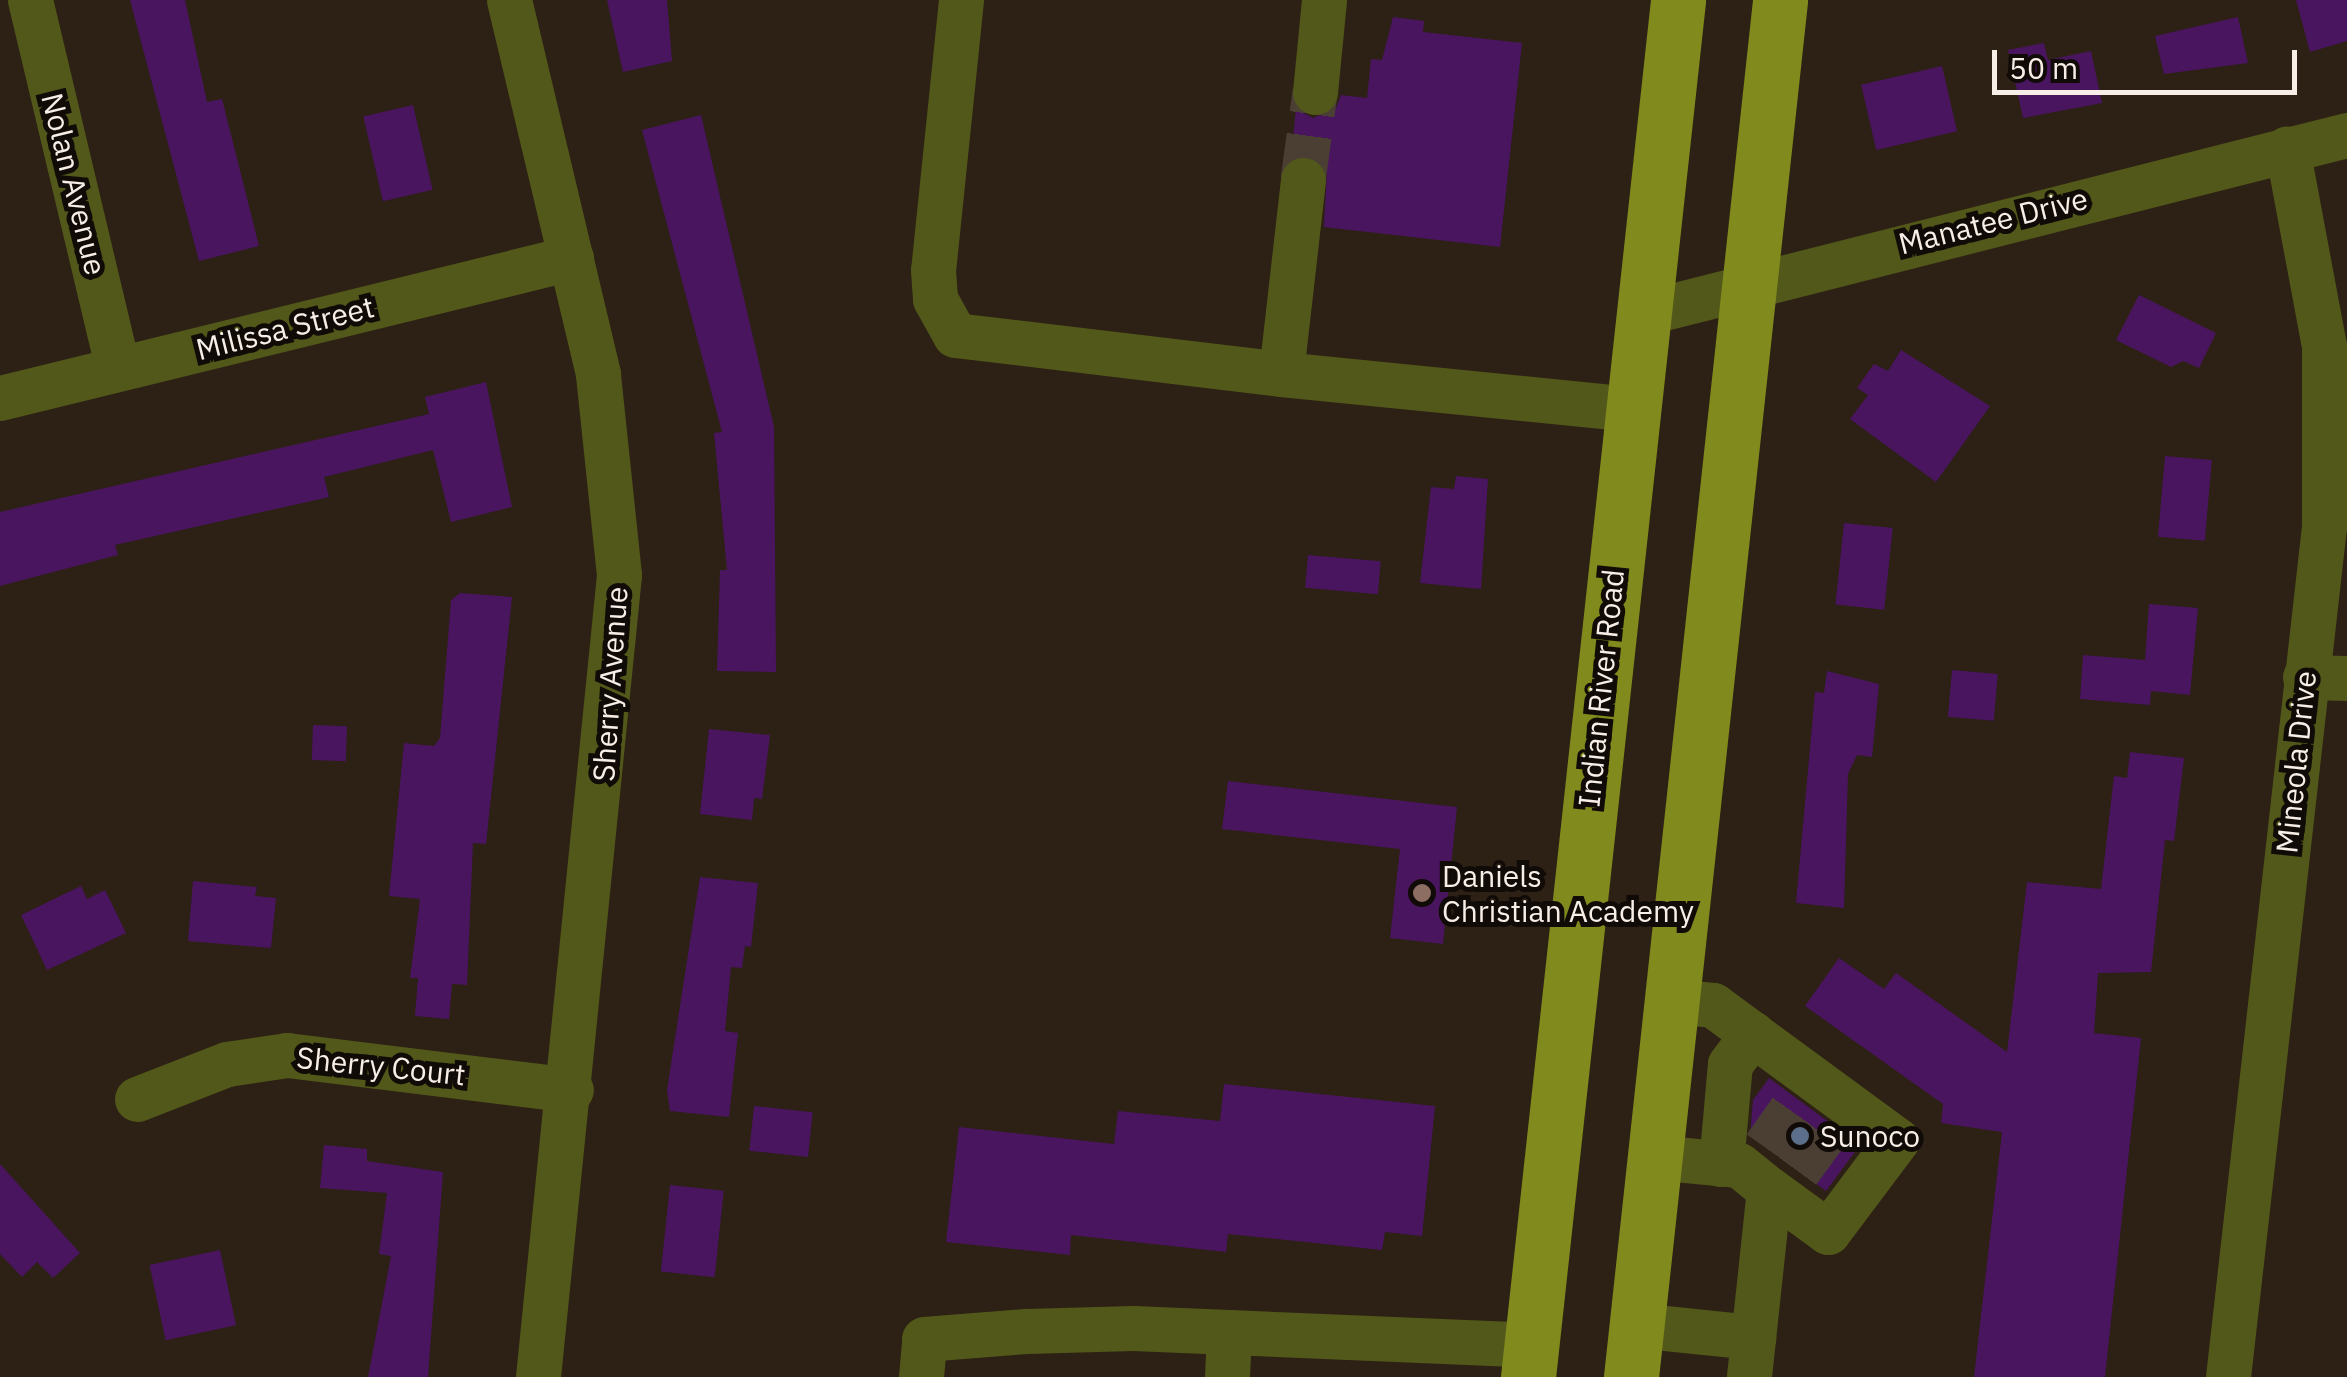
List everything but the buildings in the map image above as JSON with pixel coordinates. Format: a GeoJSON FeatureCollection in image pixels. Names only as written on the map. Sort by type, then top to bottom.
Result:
{"type":"FeatureCollection","features":[{"type":"Feature","properties":{"kind":"main road","name":"Indian River Road"},"geometry":{"type":"LineString","coordinates":[[1530,1361],[1640,314],[1678,0]]}},
{"type":"Feature","properties":{"kind":"main road"},"geometry":{"type":"LineString","coordinates":[[1633,1351],[1780,0]]}},
{"type":"Feature","properties":{"kind":"street","name":"Nolan Avenue"},"geometry":{"type":"LineString","coordinates":[[30,0],[118,368]]}},
{"type":"Feature","properties":{"kind":"street","name":"Sherry Avenue"},"geometry":{"type":"LineString","coordinates":[[509,0],[571,258],[611,458],[620,575],[571,1090],[538,1377]]}},
{"type":"Feature","properties":{"kind":"street"},"geometry":{"type":"LineString","coordinates":[[961,0],[933,270],[939,310],[955,336],[1630,410]]}},
{"type":"Feature","properties":{"kind":"street"},"geometry":{"type":"LineString","coordinates":[[1316,92],[1324,0]]}},
{"type":"Feature","properties":{"kind":"street","name":"Manatee Drive"},"geometry":{"type":"LineString","coordinates":[[1640,314],[2347,135]]}},
{"type":"Feature","properties":{"kind":"street","name":"Mineola Drive"},"geometry":{"type":"LineString","coordinates":[[2228,1377],[2326,677],[2328,426],[2310,246],[2287,148]]}},
{"type":"Feature","properties":{"kind":"street"},"geometry":{"type":"LineString","coordinates":[[1281,374],[1303,180]]}},
{"type":"Feature","properties":{"kind":"street","name":"Milissa Street"},"geometry":{"type":"LineString","coordinates":[[0,398],[571,258]]}},
{"type":"Feature","properties":{"kind":"street"},"geometry":{"type":"LineString","coordinates":[[1654,1157],[1763,1173],[1828,1232],[1898,1140],[1823,1101],[1752,1034],[1713,1005],[1671,1001]]}},
{"type":"Feature","properties":{"kind":"street"},"geometry":{"type":"LineString","coordinates":[[1633,1351],[1751,1357],[1763,1173],[1730,1064],[1752,1034]]}},
{"type":"Feature","properties":{"kind":"street","name":"Sherry Court"},"geometry":{"type":"LineString","coordinates":[[137,1100],[227,1064],[287,1056],[571,1090]]}},
{"type":"Feature","properties":{"kind":"street"},"geometry":{"type":"LineString","coordinates":[[921,1377],[924,1339],[1133,1328],[1229,1332],[1530,1361]]}},
{"type":"Feature","properties":{"kind":"street"},"geometry":{"type":"LineString","coordinates":[[1227,1377],[1229,1332]]}},
{"type":"Feature","properties":{"kind":"tunnel"},"geometry":{"type":"LineString","coordinates":[[1303,180],[1315,92]]}},
{"type":"Feature","properties":{"kind":"tunnel"},"geometry":{"type":"LineString","coordinates":[[1765,1147],[1799,1099]]}},
{"type":"Feature","properties":{"kind":"tunnel"},"geometry":{"type":"LineString","coordinates":[[1798,1171],[1833,1123]]}},
{"type":"Feature","properties":{"kind":"place","name":"Daniels Christian Academy"},"geometry":{"type":"Point","coordinates":[1422,893]}},
{"type":"Feature","properties":{"kind":"place","name":"Sunoco"},"geometry":{"type":"Point","coordinates":[1800,1136]}}]}
